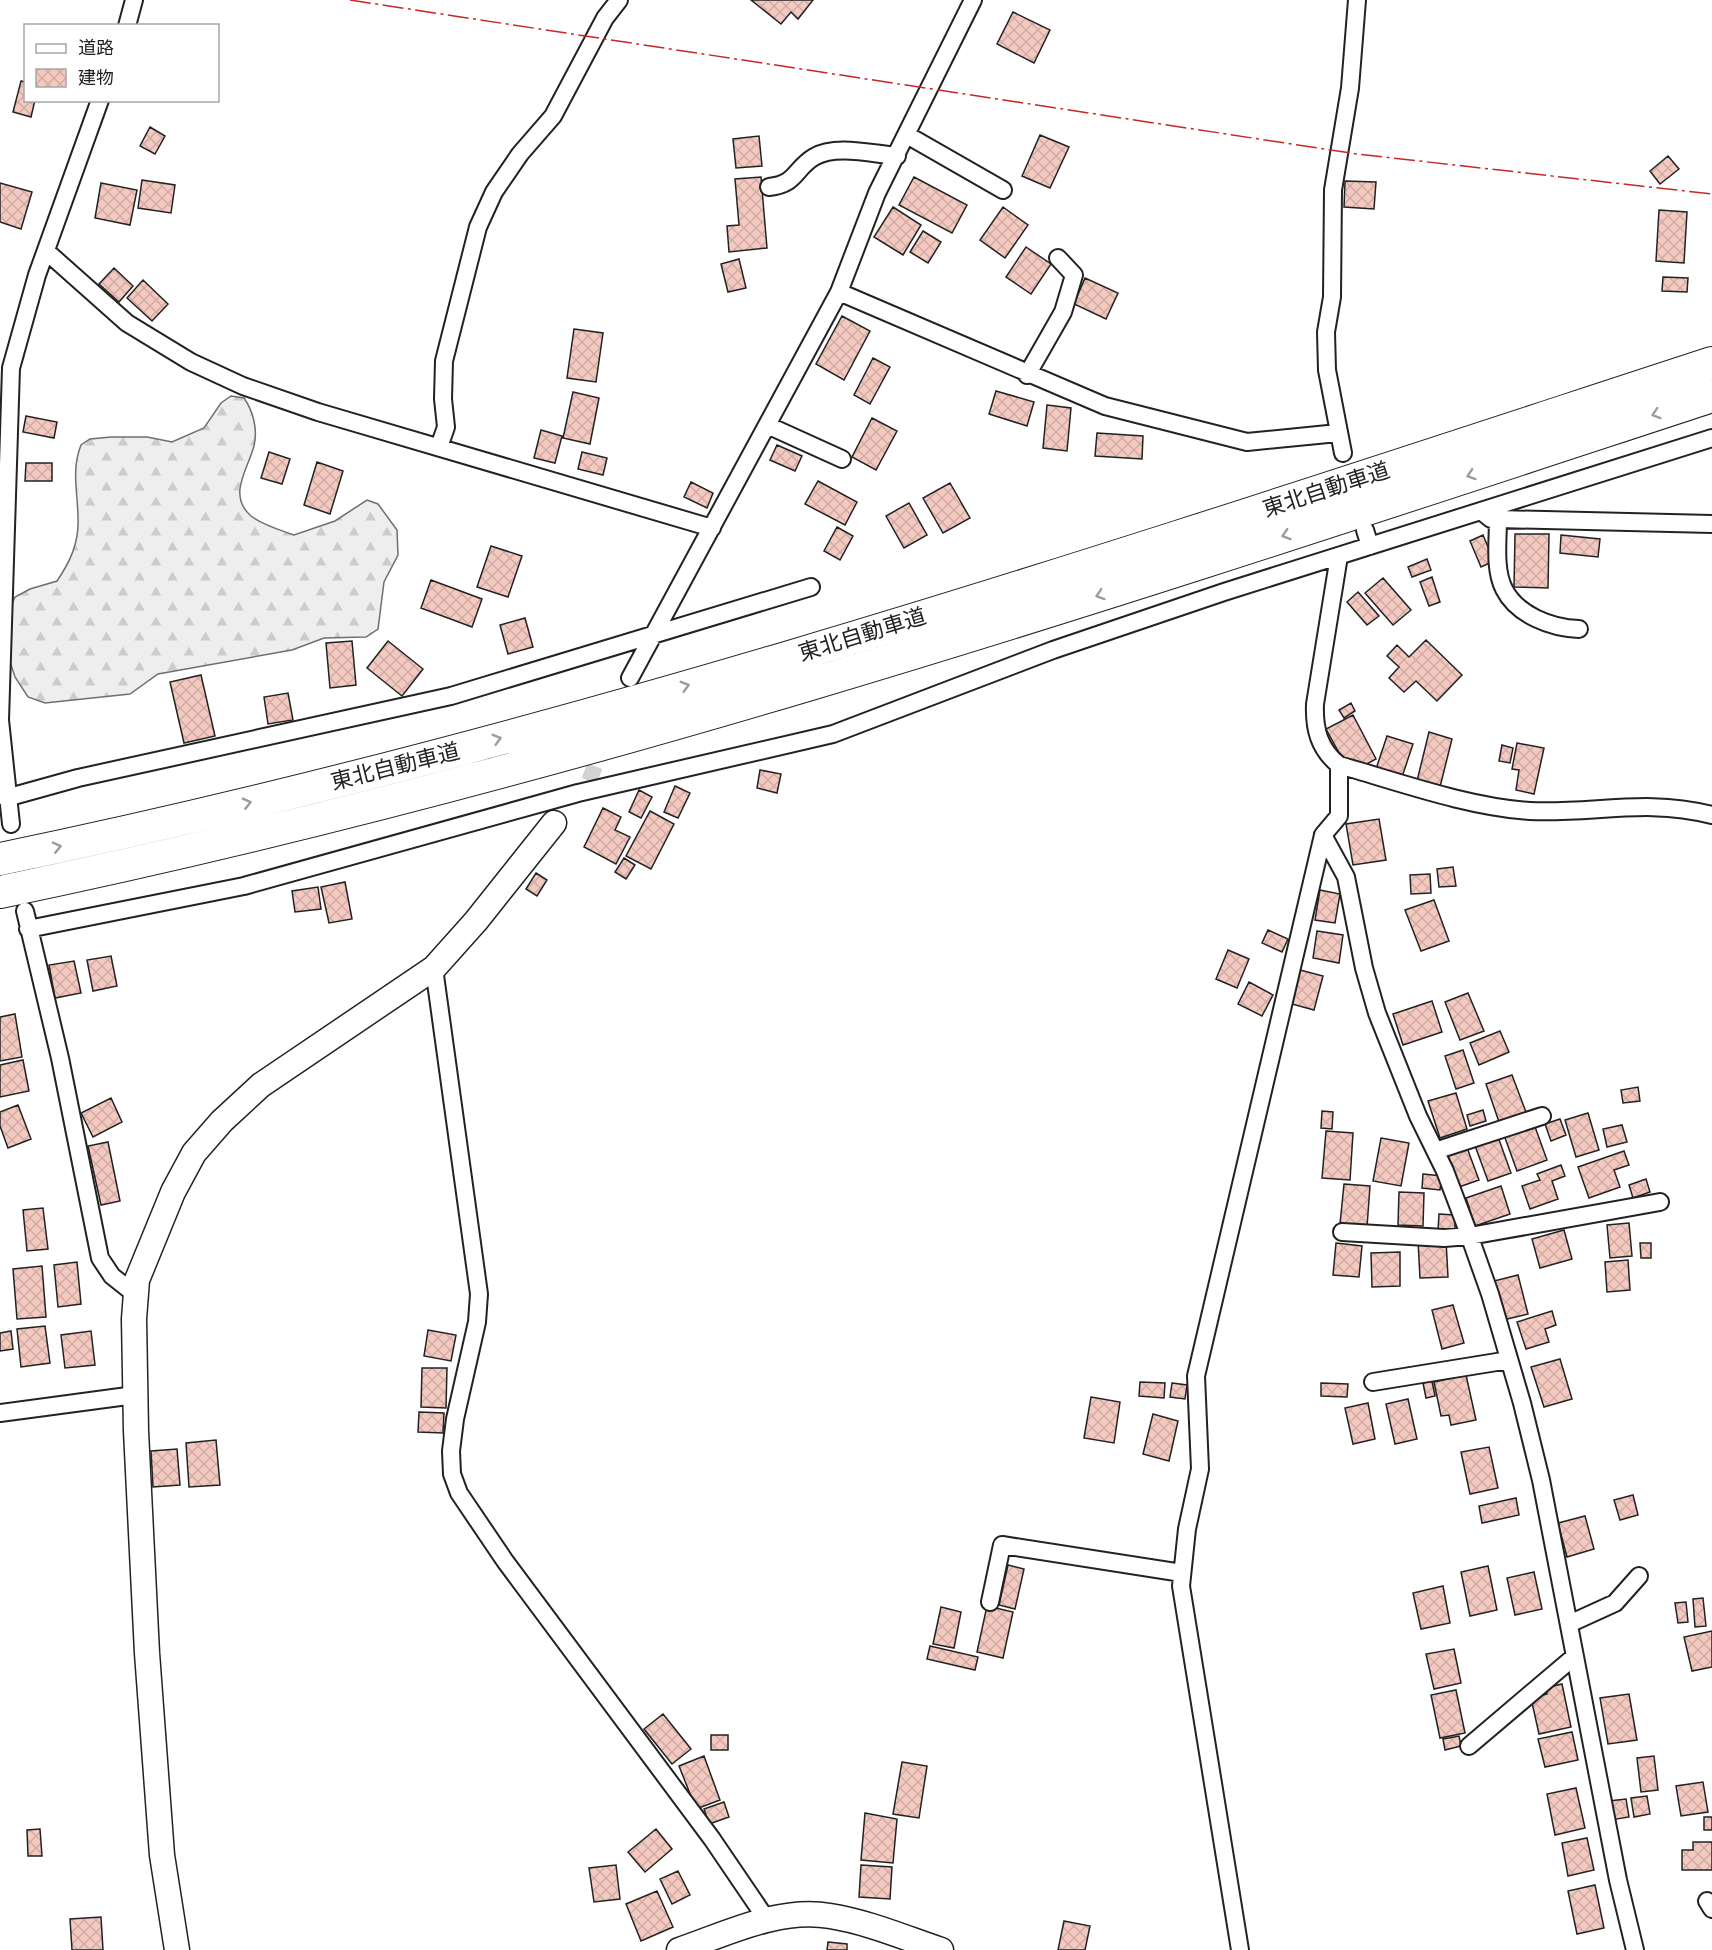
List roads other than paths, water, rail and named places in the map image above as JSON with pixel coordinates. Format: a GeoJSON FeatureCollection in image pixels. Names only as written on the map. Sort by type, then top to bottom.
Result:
{"type":"FeatureCollection","features":[{"type":"Feature","properties":{"kind":"highway","name":"東北自動車道"},"geometry":{"type":"LineString","coordinates":[[0,859],[200,814],[448,753],[750,668],[1085,567],[1712,363]]}},
{"type":"Feature","properties":{"kind":"highway","name":"東北自動車道"},"geometry":{"type":"LineString","coordinates":[[0,892],[210,846],[453,783],[768,696],[1093,597],[1712,396]]}},
{"type":"Feature","properties":{"kind":"street"},"geometry":{"type":"LineString","coordinates":[[128,24],[134,0]]}},
{"type":"Feature","properties":{"kind":"street"},"geometry":{"type":"LineString","coordinates":[[439,447],[446,427],[443,399],[444,361],[478,227],[494,192],[520,154],[553,116],[605,18],[619,0]]}},
{"type":"Feature","properties":{"kind":"street"},"geometry":{"type":"LineString","coordinates":[[630,678],[652,633],[712,528],[839,292],[877,193],[973,0]]}},
{"type":"Feature","properties":{"kind":"street"},"geometry":{"type":"LineString","coordinates":[[1342,453],[1328,370],[1326,332],[1332,297],[1333,190],[1350,88],[1357,0]]}},
{"type":"Feature","properties":{"kind":"street"},"geometry":{"type":"LineString","coordinates":[[11,824],[6,798],[0,720],[11,368],[46,251],[99,102]]}},
{"type":"Feature","properties":{"kind":"street"},"geometry":{"type":"LineString","coordinates":[[907,135],[1003,190]]}},
{"type":"Feature","properties":{"kind":"street"},"geometry":{"type":"LineString","coordinates":[[769,187],[785,184],[813,157],[834,151],[897,156]]}},
{"type":"Feature","properties":{"kind":"street"},"geometry":{"type":"LineString","coordinates":[[46,251],[127,323],[191,362],[243,386],[318,412],[712,528]]}},
{"type":"Feature","properties":{"kind":"street"},"geometry":{"type":"LineString","coordinates":[[1027,375],[1063,312],[1074,275],[1058,258]]}},
{"type":"Feature","properties":{"kind":"street"},"geometry":{"type":"LineString","coordinates":[[839,292],[1027,375],[1105,406],[1247,442],[1338,433]]}},
{"type":"Feature","properties":{"kind":"street"},"geometry":{"type":"LineString","coordinates":[[767,425],[842,459]]}},
{"type":"Feature","properties":{"kind":"street"},"geometry":{"type":"LineString","coordinates":[[28,929],[244,886],[583,787],[832,734],[1053,650],[1370,546],[1712,438]]}},
{"type":"Feature","properties":{"kind":"street"},"geometry":{"type":"LineString","coordinates":[[1481,511],[1491,519],[1712,524]]}},
{"type":"Feature","properties":{"kind":"street"},"geometry":{"type":"LineString","coordinates":[[1498,519],[1498,563],[1503,588],[1516,604],[1539,621],[1579,629]]}},
{"type":"Feature","properties":{"kind":"street"},"geometry":{"type":"LineString","coordinates":[[1365,530],[1370,546]]}},
{"type":"Feature","properties":{"kind":"street"},"geometry":{"type":"LineString","coordinates":[[1339,556],[1315,704],[1314,724],[1325,751],[1339,765],[1482,804],[1530,811],[1645,805],[1669,806],[1712,815]]}},
{"type":"Feature","properties":{"kind":"street"},"geometry":{"type":"LineString","coordinates":[[6,798],[78,778],[451,696],[652,633],[811,587]]}},
{"type":"Feature","properties":{"kind":"street"},"geometry":{"type":"LineString","coordinates":[[1240,1950],[1216,1787],[1181,1586],[1187,1529],[1200,1469],[1196,1376],[1323,835],[1339,816],[1339,765]]}},
{"type":"Feature","properties":{"kind":"street"},"geometry":{"type":"LineString","coordinates":[[177,1950],[162,1855],[147,1653],[135,1395],[137,1280],[173,1192],[194,1153],[222,1121],[261,1085],[390,1000],[434,968],[476,921],[583,787]]}},
{"type":"Feature","properties":{"kind":"street"},"geometry":{"type":"LineString","coordinates":[[1323,835],[1346,878],[1364,968],[1377,1013],[1470,1236],[1509,1360],[1541,1480],[1618,1880],[1635,1950]]}},
{"type":"Feature","properties":{"kind":"street"},"geometry":{"type":"LineString","coordinates":[[25,911],[60,1058],[100,1258],[112,1276],[136,1295]]}},
{"type":"Feature","properties":{"kind":"street"},"geometry":{"type":"LineString","coordinates":[[434,968],[479,1294],[477,1322],[454,1419],[452,1474],[459,1493],[505,1561],[712,1839],[767,1920]]}},
{"type":"Feature","properties":{"kind":"street"},"geometry":{"type":"LineString","coordinates":[[1436,1151],[1542,1116]]}},
{"type":"Feature","properties":{"kind":"street"},"geometry":{"type":"LineString","coordinates":[[1342,1232],[1444,1238],[1470,1236],[1660,1202]]}},
{"type":"Feature","properties":{"kind":"street"},"geometry":{"type":"LineString","coordinates":[[1373,1382],[1509,1360]]}},
{"type":"Feature","properties":{"kind":"street"},"geometry":{"type":"LineString","coordinates":[[0,1413],[135,1395]]}},
{"type":"Feature","properties":{"kind":"street"},"geometry":{"type":"LineString","coordinates":[[990,1602],[1002,1545],[1182,1574]]}},
{"type":"Feature","properties":{"kind":"street"},"geometry":{"type":"LineString","coordinates":[[1569,1624],[1615,1603],[1639,1576]]}},
{"type":"Feature","properties":{"kind":"street"},"geometry":{"type":"LineString","coordinates":[[1469,1746],[1575,1656]]}},
{"type":"Feature","properties":{"kind":"street"},"geometry":{"type":"LineString","coordinates":[[679,1950],[767,1920],[799,1915],[830,1916],[941,1950]]}},
{"type":"Feature","properties":{"kind":"tunnel"},"geometry":{"type":"LineString","coordinates":[[589,781],[604,743]]}}]}
